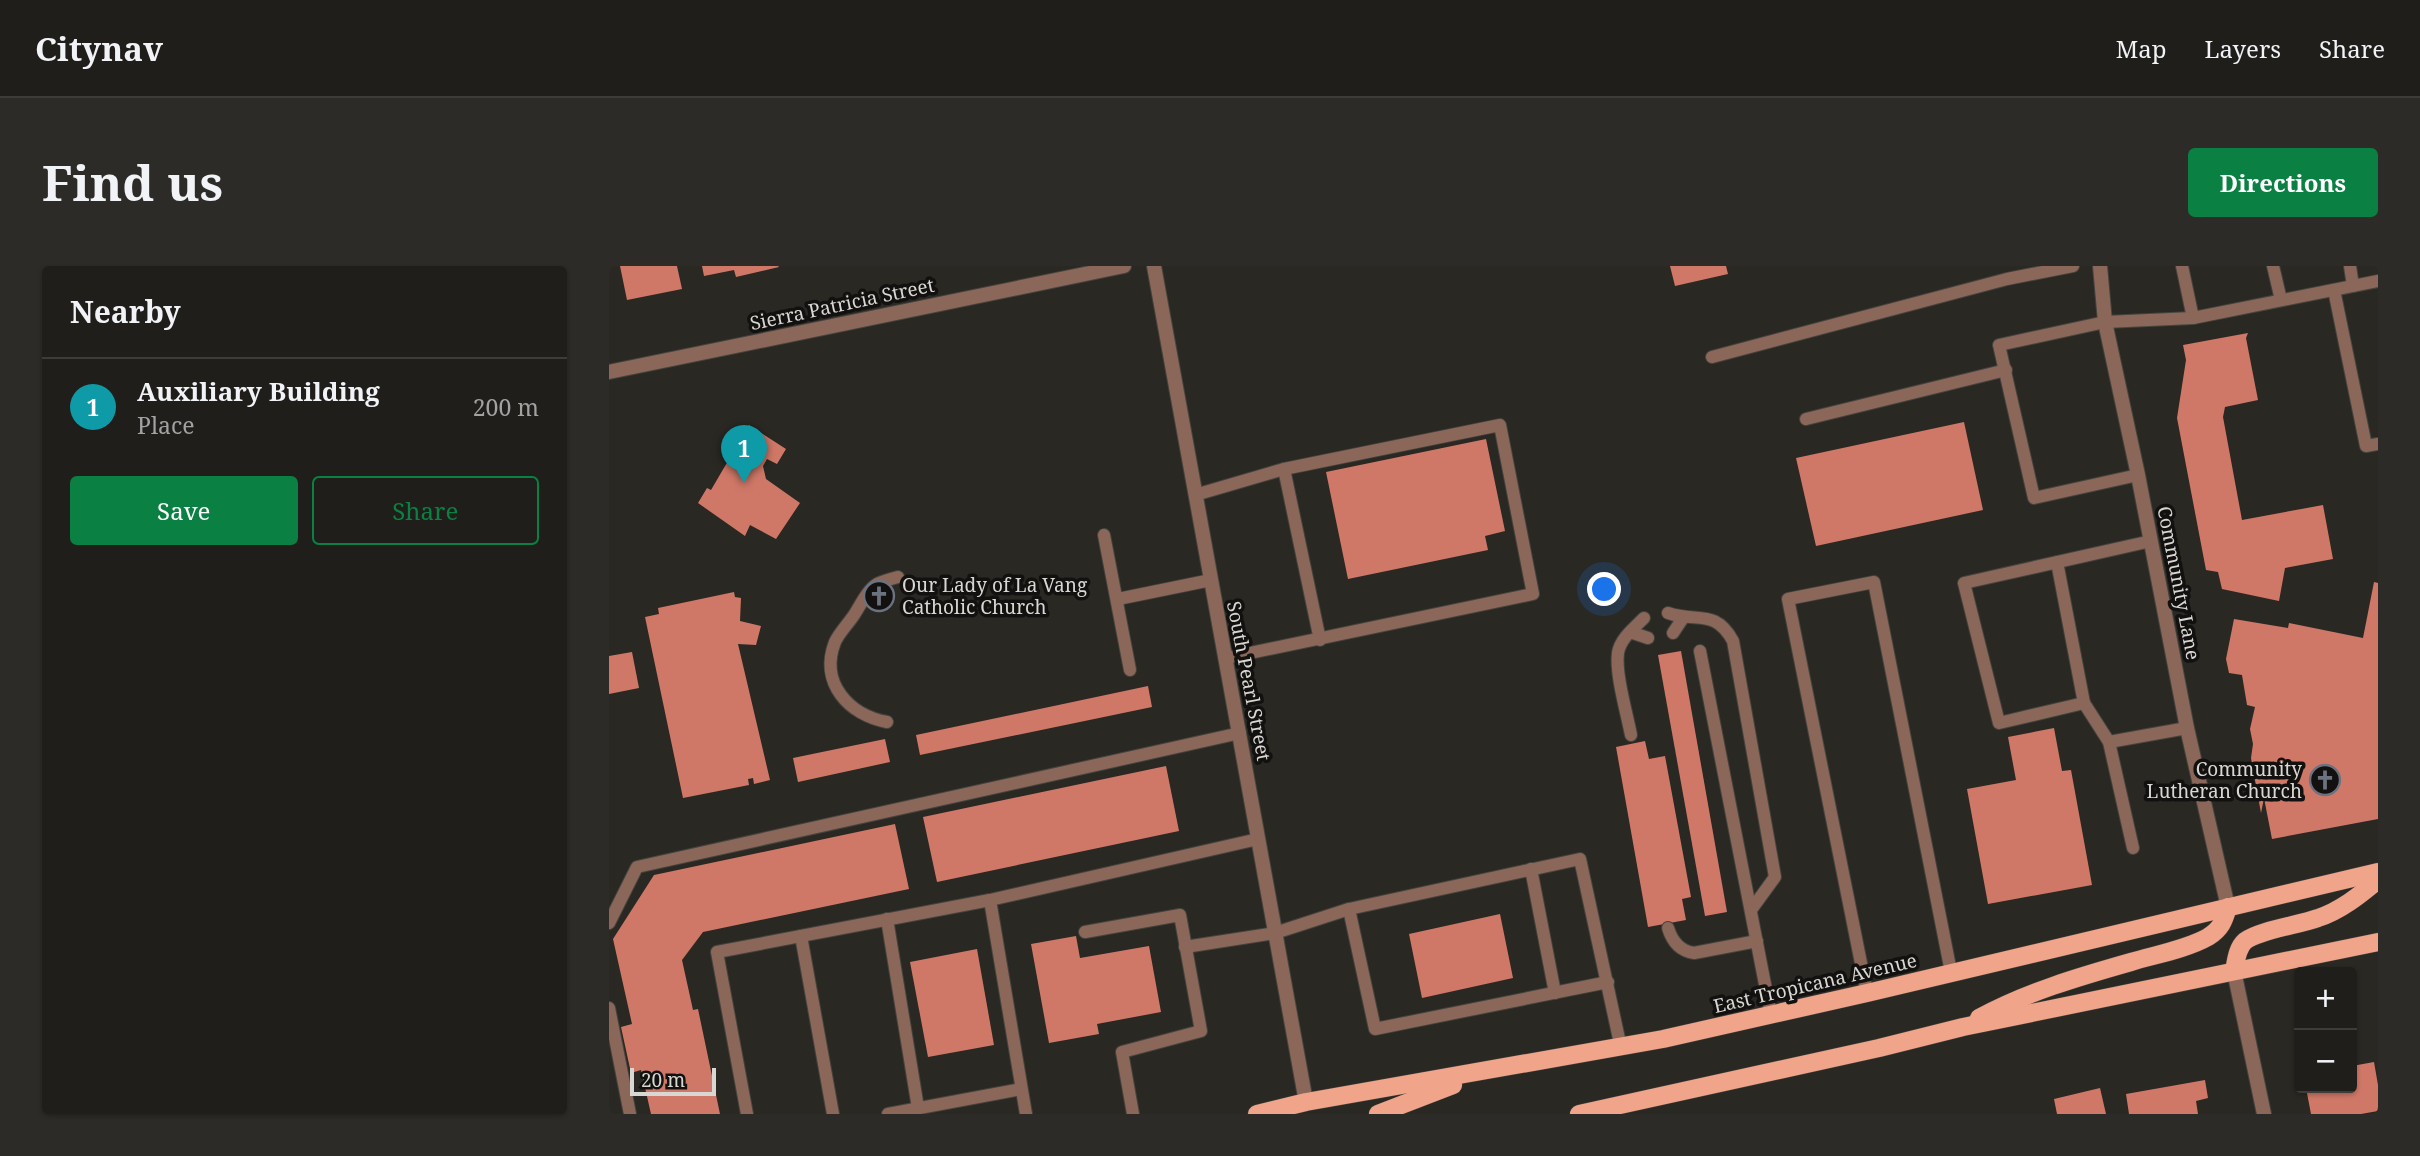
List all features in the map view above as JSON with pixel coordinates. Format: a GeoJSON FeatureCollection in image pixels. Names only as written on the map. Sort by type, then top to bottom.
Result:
{"type":"FeatureCollection","features":[{"type":"Feature","properties":{"kind":"main road","name":"East Tropicana Avenue"},"geometry":{"type":"LineString","coordinates":[[1257,1114],[1309,1108],[1492,1070],[1621,1048],[1867,993],[2378,872]]}},
{"type":"Feature","properties":{"kind":"main road"},"geometry":{"type":"LineString","coordinates":[[2234,971],[2243,943],[2254,936],[2321,918],[2361,895],[2378,880]]}},
{"type":"Feature","properties":{"kind":"main road"},"geometry":{"type":"LineString","coordinates":[[1963,1027],[2000,1006],[2052,985],[2207,937],[2223,925],[2228,907]]}},
{"type":"Feature","properties":{"kind":"main road"},"geometry":{"type":"LineString","coordinates":[[1579,1114],[1963,1027],[2378,942]]}},
{"type":"Feature","properties":{"kind":"main road"},"geometry":{"type":"LineString","coordinates":[[1378,1114],[1492,1070]]}},
{"type":"Feature","properties":{"kind":"street","name":"Sierra Patricia Street"},"geometry":{"type":"LineString","coordinates":[[609,372],[1125,266]]}},
{"type":"Feature","properties":{"kind":"street","name":"South Pearl Street"},"geometry":{"type":"LineString","coordinates":[[1154,266],[1309,1108]]}},
{"type":"Feature","properties":{"kind":"street","name":"Community Lane"},"geometry":{"type":"LineString","coordinates":[[2100,266],[2105,322],[2187,728],[2228,907]]}},
{"type":"Feature","properties":{"kind":"street"},"geometry":{"type":"LineString","coordinates":[[2234,971],[2264,1114]]}},
{"type":"Feature","properties":{"kind":"lane"},"geometry":{"type":"LineString","coordinates":[[1712,357],[2007,279],[2073,266]]}},
{"type":"Feature","properties":{"kind":"lane"},"geometry":{"type":"LineString","coordinates":[[2182,266],[2193,318]]}},
{"type":"Feature","properties":{"kind":"lane"},"geometry":{"type":"LineString","coordinates":[[2273,266],[2281,300]]}},
{"type":"Feature","properties":{"kind":"lane"},"geometry":{"type":"LineString","coordinates":[[2350,266],[2353,286]]}},
{"type":"Feature","properties":{"kind":"lane"},"geometry":{"type":"LineString","coordinates":[[2138,475],[2034,498],[1999,345],[2105,322],[2193,318],[2378,281]]}},
{"type":"Feature","properties":{"kind":"lane"},"geometry":{"type":"LineString","coordinates":[[2334,290],[2366,446],[2378,444]]}},
{"type":"Feature","properties":{"kind":"lane"},"geometry":{"type":"LineString","coordinates":[[1806,419],[2005,370]]}},
{"type":"Feature","properties":{"kind":"lane"},"geometry":{"type":"LineString","coordinates":[[1195,495],[1284,469],[1500,425],[1533,594],[1226,658]]}},
{"type":"Feature","properties":{"kind":"lane"},"geometry":{"type":"LineString","coordinates":[[1284,469],[1320,640]]}},
{"type":"Feature","properties":{"kind":"lane"},"geometry":{"type":"LineString","coordinates":[[1104,535],[1130,670]]}},
{"type":"Feature","properties":{"kind":"lane"},"geometry":{"type":"LineString","coordinates":[[2084,704],[1999,723],[1964,583],[2151,541]]}},
{"type":"Feature","properties":{"kind":"lane"},"geometry":{"type":"LineString","coordinates":[[2057,562],[2084,704],[2109,742],[2133,848]]}},
{"type":"Feature","properties":{"kind":"lane"},"geometry":{"type":"LineString","coordinates":[[887,722],[873,720],[844,701],[834,683],[831,663],[835,642],[875,585],[898,577]]}},
{"type":"Feature","properties":{"kind":"lane"},"geometry":{"type":"LineString","coordinates":[[1118,599],[1211,580]]}},
{"type":"Feature","properties":{"kind":"lane"},"geometry":{"type":"LineString","coordinates":[[1867,993],[1788,598],[1874,582],[1951,972]]}},
{"type":"Feature","properties":{"kind":"lane"},"geometry":{"type":"LineString","coordinates":[[1668,613],[1683,618],[1696,616],[1718,622],[1725,627],[1733,641],[1775,877],[1751,910]]}},
{"type":"Feature","properties":{"kind":"lane"},"geometry":{"type":"LineString","coordinates":[[1631,735],[1618,653],[1623,641],[1644,618]]}},
{"type":"Feature","properties":{"kind":"lane"},"geometry":{"type":"LineString","coordinates":[[1672,634],[1683,618]]}},
{"type":"Feature","properties":{"kind":"lane"},"geometry":{"type":"LineString","coordinates":[[1630,632],[1649,638]]}},
{"type":"Feature","properties":{"kind":"lane"},"geometry":{"type":"LineString","coordinates":[[1700,651],[1771,1015]]}},
{"type":"Feature","properties":{"kind":"lane"},"geometry":{"type":"LineString","coordinates":[[2109,742],[2187,728]]}},
{"type":"Feature","properties":{"kind":"lane"},"geometry":{"type":"LineString","coordinates":[[609,923],[638,867],[1240,733]]}},
{"type":"Feature","properties":{"kind":"lane"},"geometry":{"type":"LineString","coordinates":[[747,1114],[717,952],[990,900],[1258,839]]}},
{"type":"Feature","properties":{"kind":"lane"},"geometry":{"type":"LineString","coordinates":[[1185,947],[1275,933],[1349,909],[1580,859],[1621,1048]]}},
{"type":"Feature","properties":{"kind":"lane"},"geometry":{"type":"LineString","coordinates":[[1531,869],[1555,993]]}},
{"type":"Feature","properties":{"kind":"lane"},"geometry":{"type":"LineString","coordinates":[[990,900],[1026,1114]]}},
{"type":"Feature","properties":{"kind":"lane"},"geometry":{"type":"LineString","coordinates":[[1349,909],[1375,1029],[1608,982]]}},
{"type":"Feature","properties":{"kind":"lane"},"geometry":{"type":"LineString","coordinates":[[1085,932],[1180,915],[1201,1031],[1122,1052],[1133,1114]]}},
{"type":"Feature","properties":{"kind":"lane"},"geometry":{"type":"LineString","coordinates":[[887,919],[918,1108]]}},
{"type":"Feature","properties":{"kind":"lane"},"geometry":{"type":"LineString","coordinates":[[1668,928],[1672,939],[1687,952],[1694,953],[1757,940]]}},
{"type":"Feature","properties":{"kind":"lane"},"geometry":{"type":"LineString","coordinates":[[801,936],[834,1114]]}},
{"type":"Feature","properties":{"kind":"lane"},"geometry":{"type":"LineString","coordinates":[[609,1008],[630,1114]]}},
{"type":"Feature","properties":{"kind":"lane"},"geometry":{"type":"LineString","coordinates":[[888,1114],[1021,1089]]}},
{"type":"Feature","properties":{"kind":"building"},"geometry":{"type":"Polygon","coordinates":[[[620,266],[677,266],[682,289],[627,300],[620,266]]]}},
{"type":"Feature","properties":{"kind":"building"},"geometry":{"type":"Polygon","coordinates":[[[702,266],[779,267],[736,277],[734,270],[704,276],[702,266]]]}},
{"type":"Feature","properties":{"kind":"building"},"geometry":{"type":"Polygon","coordinates":[[[1670,266],[1726,266],[1728,274],[1675,286],[1670,266]]]}},
{"type":"Feature","properties":{"kind":"building"},"geometry":{"type":"Polygon","coordinates":[[[2248,333],[2246,338],[2258,400],[2225,407],[2223,417],[2242,520],[2323,505],[2333,559],[2285,568],[2279,601],[2222,589],[2218,572],[2206,570],[2177,418],[2186,360],[2183,345],[2248,333]]]}},
{"type":"Feature","properties":{"kind":"building"},"geometry":{"type":"Polygon","coordinates":[[[1964,422],[1983,510],[1816,546],[1796,458],[1964,422]]]}},
{"type":"Feature","properties":{"kind":"building"},"geometry":{"type":"Polygon","coordinates":[[[749,425],[786,449],[777,464],[767,459],[763,466],[766,479],[800,503],[776,539],[750,525],[745,536],[698,503],[707,488],[711,490],[749,425]]]}},
{"type":"Feature","properties":{"kind":"building"},"geometry":{"type":"Polygon","coordinates":[[[1486,439],[1505,531],[1485,536],[1488,550],[1348,579],[1326,472],[1486,439]]]}},
{"type":"Feature","properties":{"kind":"building"},"geometry":{"type":"Polygon","coordinates":[[[2374,582],[2378,583],[2378,819],[2272,839],[2264,798],[2261,813],[2251,758],[2253,744],[2250,729],[2255,707],[2247,705],[2242,675],[2229,673],[2226,659],[2234,619],[2288,628],[2289,623],[2363,638],[2374,582]]]}},
{"type":"Feature","properties":{"kind":"building"},"geometry":{"type":"Polygon","coordinates":[[[734,592],[735,597],[741,598],[740,621],[761,626],[756,645],[738,644],[770,780],[754,784],[753,778],[748,779],[749,785],[683,798],[645,617],[659,614],[658,608],[734,592]]]}},
{"type":"Feature","properties":{"kind":"building"},"geometry":{"type":"Polygon","coordinates":[[[1681,651],[1727,912],[1705,916],[1658,655],[1681,651]]]}},
{"type":"Feature","properties":{"kind":"building"},"geometry":{"type":"Polygon","coordinates":[[[632,652],[639,688],[609,694],[609,656],[632,652]]]}},
{"type":"Feature","properties":{"kind":"building"},"geometry":{"type":"Polygon","coordinates":[[[1148,686],[1152,707],[920,755],[916,735],[1148,686]]]}},
{"type":"Feature","properties":{"kind":"building"},"geometry":{"type":"Polygon","coordinates":[[[2054,728],[2062,771],[2071,770],[2092,885],[1988,904],[1967,789],[2016,780],[2008,737],[2054,728]]]}},
{"type":"Feature","properties":{"kind":"building"},"geometry":{"type":"Polygon","coordinates":[[[885,739],[890,762],[798,782],[793,758],[885,739]]]}},
{"type":"Feature","properties":{"kind":"building"},"geometry":{"type":"Polygon","coordinates":[[[1645,741],[1649,759],[1665,756],[1691,897],[1682,899],[1686,920],[1648,927],[1616,747],[1645,741]]]}},
{"type":"Feature","properties":{"kind":"building"},"geometry":{"type":"Polygon","coordinates":[[[1166,766],[1179,831],[937,882],[923,817],[1166,766]]]}},
{"type":"Feature","properties":{"kind":"building"},"geometry":{"type":"Polygon","coordinates":[[[895,824],[909,889],[703,932],[682,960],[693,1010],[698,1009],[720,1114],[651,1114],[641,1070],[631,1073],[621,1027],[632,1024],[613,939],[654,875],[895,824]]]}},
{"type":"Feature","properties":{"kind":"building"},"geometry":{"type":"Polygon","coordinates":[[[1500,914],[1513,978],[1422,998],[1409,934],[1500,914]]]}},
{"type":"Feature","properties":{"kind":"building"},"geometry":{"type":"Polygon","coordinates":[[[1076,936],[1080,958],[1149,946],[1161,1012],[1097,1024],[1099,1034],[1049,1043],[1031,944],[1076,936]]]}},
{"type":"Feature","properties":{"kind":"building"},"geometry":{"type":"Polygon","coordinates":[[[977,949],[994,1045],[928,1057],[910,962],[977,949]]]}},
{"type":"Feature","properties":{"kind":"building"},"geometry":{"type":"Polygon","coordinates":[[[2374,1062],[2378,1085],[2378,1111],[2361,1114],[2311,1114],[2307,1093],[2357,1093],[2357,1065],[2374,1062]]]}},
{"type":"Feature","properties":{"kind":"building"},"geometry":{"type":"Polygon","coordinates":[[[2205,1080],[2208,1098],[2196,1101],[2198,1114],[2129,1114],[2126,1094],[2205,1080]]]}},
{"type":"Feature","properties":{"kind":"building"},"geometry":{"type":"Polygon","coordinates":[[[2100,1088],[2106,1114],[2057,1114],[2054,1099],[2100,1088]]]}},
{"type":"Feature","properties":{"kind":"place","name":"Auxiliary Building"},"geometry":{"type":"Point","coordinates":[744,483]}},
{"type":"Feature","properties":{"kind":"place","name":"Our Lady of La Vang Catholic Church"},"geometry":{"type":"Point","coordinates":[879,596]}},
{"type":"Feature","properties":{"kind":"place","name":"Community Lutheran Church"},"geometry":{"type":"Point","coordinates":[2325,780]}}]}
